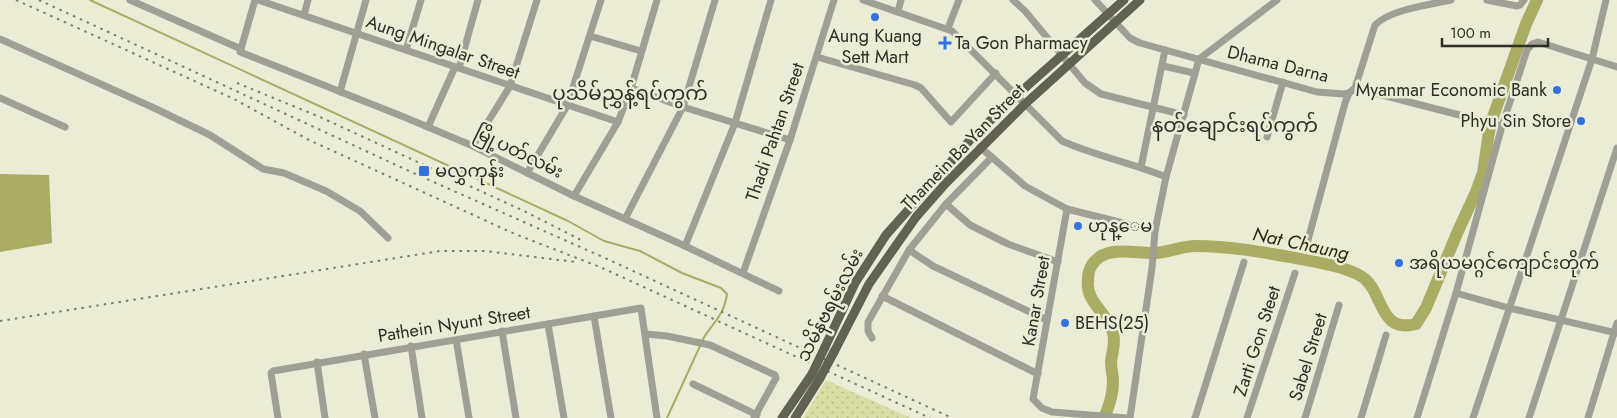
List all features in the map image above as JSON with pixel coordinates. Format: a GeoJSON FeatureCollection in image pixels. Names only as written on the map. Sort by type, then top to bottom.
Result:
{"type":"FeatureCollection","features":[{"type":"Feature","properties":{"kind":"main road","name":"သမိန်ဗရမ်းလမ်း"},"geometry":{"type":"LineString","coordinates":[[782,418],[816,376],[829,350],[855,284],[886,235],[971,139],[1016,96],[1124,0]]}},
{"type":"Feature","properties":{"kind":"main road","name":"Thamein Ba Yan Street"},"geometry":{"type":"LineString","coordinates":[[829,350],[868,284],[916,217],[945,184],[1024,105],[1140,0]]}},
{"type":"Feature","properties":{"kind":"main road"},"geometry":{"type":"LineString","coordinates":[[795,418],[816,376]]}},
{"type":"Feature","properties":{"kind":"street","name":"မြို့ပတ်လမ်း"},"geometry":{"type":"LineString","coordinates":[[130,0],[241,51],[473,146],[574,196],[779,291]]}},
{"type":"Feature","properties":{"kind":"street"},"geometry":{"type":"LineString","coordinates":[[241,51],[256,0]]}},
{"type":"Feature","properties":{"kind":"street","name":"Aung Mingalar Street"},"geometry":{"type":"LineString","coordinates":[[256,0],[618,122]]}},
{"type":"Feature","properties":{"kind":"street"},"geometry":{"type":"LineString","coordinates":[[304,15],[308,0]]}},
{"type":"Feature","properties":{"kind":"street"},"geometry":{"type":"LineString","coordinates":[[340,92],[366,0]]}},
{"type":"Feature","properties":{"kind":"street"},"geometry":{"type":"LineString","coordinates":[[406,50],[421,0]]}},
{"type":"Feature","properties":{"kind":"street"},"geometry":{"type":"LineString","coordinates":[[428,127],[457,67],[478,0]]}},
{"type":"Feature","properties":{"kind":"street"},"geometry":{"type":"LineString","coordinates":[[473,146],[510,86],[537,0]]}},
{"type":"Feature","properties":{"kind":"street"},"geometry":{"type":"LineString","coordinates":[[527,173],[568,106],[601,0]]}},
{"type":"Feature","properties":{"kind":"street"},"geometry":{"type":"LineString","coordinates":[[574,196],[618,122],[657,0]]}},
{"type":"Feature","properties":{"kind":"street"},"geometry":{"type":"LineString","coordinates":[[625,219],[683,107],[715,0]]}},
{"type":"Feature","properties":{"kind":"street"},"geometry":{"type":"LineString","coordinates":[[685,246],[735,123],[771,0]]}},
{"type":"Feature","properties":{"kind":"street","name":"Thadi Pahtan Street"},"geometry":{"type":"LineString","coordinates":[[743,273],[790,140],[834,0]]}},
{"type":"Feature","properties":{"kind":"street"},"geometry":{"type":"LineString","coordinates":[[862,0],[948,28],[1062,141],[1080,149],[1141,167],[1166,178]]}},
{"type":"Feature","properties":{"kind":"street"},"geometry":{"type":"LineString","coordinates":[[898,11],[901,0]]}},
{"type":"Feature","properties":{"kind":"street"},"geometry":{"type":"LineString","coordinates":[[948,28],[959,0]]}},
{"type":"Feature","properties":{"kind":"street"},"geometry":{"type":"LineString","coordinates":[[1013,0],[1025,11],[1085,83],[1101,94],[1154,109],[1184,115]]}},
{"type":"Feature","properties":{"kind":"street","name":"Dhama Darna"},"geometry":{"type":"LineString","coordinates":[[1095,0],[1130,38],[1140,43],[1317,92],[1352,91],[1500,126]]}},
{"type":"Feature","properties":{"kind":"street"},"geometry":{"type":"LineString","coordinates":[[1129,418],[1152,268],[1155,231],[1166,178],[1194,73],[1199,59],[1277,0]]}},
{"type":"Feature","properties":{"kind":"street"},"geometry":{"type":"LineString","coordinates":[[1308,240],[1345,103],[1352,91],[1374,25],[1383,18],[1398,13],[1451,0]]}},
{"type":"Feature","properties":{"kind":"street"},"geometry":{"type":"LineString","coordinates":[[1487,0],[1511,6],[1517,6],[1523,1]]}},
{"type":"Feature","properties":{"kind":"street"},"geometry":{"type":"LineString","coordinates":[[1473,418],[1592,59],[1606,0]]}},
{"type":"Feature","properties":{"kind":"street"},"geometry":{"type":"LineString","coordinates":[[590,36],[641,51]]}},
{"type":"Feature","properties":{"kind":"street"},"geometry":{"type":"LineString","coordinates":[[0,39],[202,131],[263,169],[284,174],[326,191],[360,211],[388,238]]}},
{"type":"Feature","properties":{"kind":"street"},"geometry":{"type":"LineString","coordinates":[[1417,418],[1456,293],[1500,126],[1527,50],[1532,44],[1538,42],[1617,67]]}},
{"type":"Feature","properties":{"kind":"street"},"geometry":{"type":"LineString","coordinates":[[1141,167],[1165,50]]}},
{"type":"Feature","properties":{"kind":"street"},"geometry":{"type":"LineString","coordinates":[[817,57],[921,88],[951,122],[996,74]]}},
{"type":"Feature","properties":{"kind":"street"},"geometry":{"type":"LineString","coordinates":[[1163,66],[1194,73]]}},
{"type":"Feature","properties":{"kind":"street"},"geometry":{"type":"LineString","coordinates":[[1267,137],[1284,82]]}},
{"type":"Feature","properties":{"kind":"street"},"geometry":{"type":"LineString","coordinates":[[630,88],[683,107],[790,140]]}},
{"type":"Feature","properties":{"kind":"street"},"geometry":{"type":"LineString","coordinates":[[0,98],[65,127]]}},
{"type":"Feature","properties":{"kind":"street"},"geometry":{"type":"LineString","coordinates":[[980,148],[1025,186],[1067,209],[1155,231]]}},
{"type":"Feature","properties":{"kind":"street"},"geometry":{"type":"LineString","coordinates":[[1529,418],[1617,148]]}},
{"type":"Feature","properties":{"kind":"street"},"geometry":{"type":"LineString","coordinates":[[872,338],[868,330],[868,322],[909,250],[946,204],[992,157]]}},
{"type":"Feature","properties":{"kind":"street"},"geometry":{"type":"LineString","coordinates":[[946,204],[970,225],[1008,244],[1058,262]]}},
{"type":"Feature","properties":{"kind":"street","name":"Kanar Street"},"geometry":{"type":"LineString","coordinates":[[1067,209],[1033,399],[1042,408],[1052,412],[1129,418]]}},
{"type":"Feature","properties":{"kind":"street"},"geometry":{"type":"LineString","coordinates":[[909,250],[933,266],[1047,320]]}},
{"type":"Feature","properties":{"kind":"street"},"geometry":{"type":"LineString","coordinates":[[1195,418],[1244,262]]}},
{"type":"Feature","properties":{"kind":"street","name":"Zarti Gon Steet"},"geometry":{"type":"LineString","coordinates":[[1247,418],[1295,273]]}},
{"type":"Feature","properties":{"kind":"street"},"geometry":{"type":"LineString","coordinates":[[1456,293],[1509,308],[1615,333]]}},
{"type":"Feature","properties":{"kind":"street"},"geometry":{"type":"LineString","coordinates":[[882,296],[1038,374]]}},
{"type":"Feature","properties":{"kind":"street","name":"Sabel Street"},"geometry":{"type":"LineString","coordinates":[[1305,418],[1339,305]]}},
{"type":"Feature","properties":{"kind":"street","name":"Pathein Nyunt Street"},"geometry":{"type":"LineString","coordinates":[[278,418],[272,372],[317,362],[642,308],[646,334]]}},
{"type":"Feature","properties":{"kind":"street"},"geometry":{"type":"LineString","coordinates":[[594,316],[611,418]]}},
{"type":"Feature","properties":{"kind":"street"},"geometry":{"type":"LineString","coordinates":[[1588,418],[1617,322]]}},
{"type":"Feature","properties":{"kind":"street"},"geometry":{"type":"LineString","coordinates":[[548,324],[564,418]]}},
{"type":"Feature","properties":{"kind":"street"},"geometry":{"type":"LineString","coordinates":[[502,331],[516,418]]}},
{"type":"Feature","properties":{"kind":"street"},"geometry":{"type":"LineString","coordinates":[[656,418],[646,334],[667,336],[710,345],[777,376],[756,417],[693,384]]}},
{"type":"Feature","properties":{"kind":"street"},"geometry":{"type":"LineString","coordinates":[[1361,418],[1386,335]]}},
{"type":"Feature","properties":{"kind":"street"},"geometry":{"type":"LineString","coordinates":[[456,339],[469,418]]}},
{"type":"Feature","properties":{"kind":"street"},"geometry":{"type":"LineString","coordinates":[[411,346],[422,418]]}},
{"type":"Feature","properties":{"kind":"street"},"geometry":{"type":"LineString","coordinates":[[364,354],[374,418]]}},
{"type":"Feature","properties":{"kind":"street"},"geometry":{"type":"LineString","coordinates":[[317,362],[325,418]]}},
{"type":"Feature","properties":{"kind":"shaded area"},"geometry":{"type":"Polygon","coordinates":[[[0,174],[49,175],[52,243],[0,252],[0,174]]]}},
{"type":"Feature","properties":{"kind":"shaded area"},"geometry":{"type":"Polygon","coordinates":[[[826,380],[911,418],[803,418],[826,380]]]}},
{"type":"Feature","properties":{"kind":"waterway"},"geometry":{"type":"LineString","coordinates":[[90,0],[568,221],[604,241],[640,251],[682,273],[721,288],[727,294],[723,309],[702,341]]}},
{"type":"Feature","properties":{"kind":"waterway","name":"Nat Chaung"},"geometry":{"type":"LineString","coordinates":[[1104,418],[1112,390],[1111,362],[1114,337],[1107,319],[1090,295],[1088,280],[1091,267],[1098,258],[1105,254],[1112,252],[1155,253],[1191,246],[1209,246],[1262,252],[1331,265],[1359,275],[1367,281],[1387,316],[1394,322],[1403,325],[1416,324],[1426,308],[1476,192],[1483,173],[1493,117],[1526,24],[1537,0]]}},
{"type":"Feature","properties":{"kind":"waterway"},"geometry":{"type":"LineString","coordinates":[[667,418],[700,346]]}},
{"type":"Feature","properties":{"kind":"railway"},"geometry":{"type":"LineString","coordinates":[[16,0],[234,99],[309,140],[515,234],[600,267],[930,418]]}},
{"type":"Feature","properties":{"kind":"railway"},"geometry":{"type":"LineString","coordinates":[[39,0],[952,418]]}},
{"type":"Feature","properties":{"kind":"railway"},"geometry":{"type":"LineString","coordinates":[[237,83],[320,117],[526,212],[583,241]]}},
{"type":"Feature","properties":{"kind":"railway"},"geometry":{"type":"LineString","coordinates":[[0,321],[440,251],[485,251],[576,262]]}},
{"type":"Feature","properties":{"kind":"place","name":"Aung Kuang Sett Mart"},"geometry":{"type":"Point","coordinates":[875,17]}},
{"type":"Feature","properties":{"kind":"place","name":"Ta Gon Pharmacy"},"geometry":{"type":"Point","coordinates":[945,43]}},
{"type":"Feature","properties":{"kind":"place","name":"Myanmar Economic Bank"},"geometry":{"type":"Point","coordinates":[1557,90]}},
{"type":"Feature","properties":{"kind":"place","name":"Phyu Sin Store"},"geometry":{"type":"Point","coordinates":[1581,121]}},
{"type":"Feature","properties":{"kind":"place","name":"မလွှကုန်း"},"geometry":{"type":"Point","coordinates":[424,171]}},
{"type":"Feature","properties":{"kind":"place","name":"ဟုန္ေမ"},"geometry":{"type":"Point","coordinates":[1078,226]}},
{"type":"Feature","properties":{"kind":"place","name":"အရိယမဂ္ဂင်ကျောင်းတိုက်"},"geometry":{"type":"Point","coordinates":[1399,263]}},
{"type":"Feature","properties":{"kind":"place","name":"BEHS(25)"},"geometry":{"type":"Point","coordinates":[1065,323]}},
{"type":"Feature","properties":{"kind":"district","name":"ပုသိမ်ညွှန့်ရပ်ကွက်"},"geometry":{"type":"Point","coordinates":[630,93]}},
{"type":"Feature","properties":{"kind":"district","name":"နတ်ချောင်းရပ်ကွက်"},"geometry":{"type":"Point","coordinates":[1235,125]}}]}
